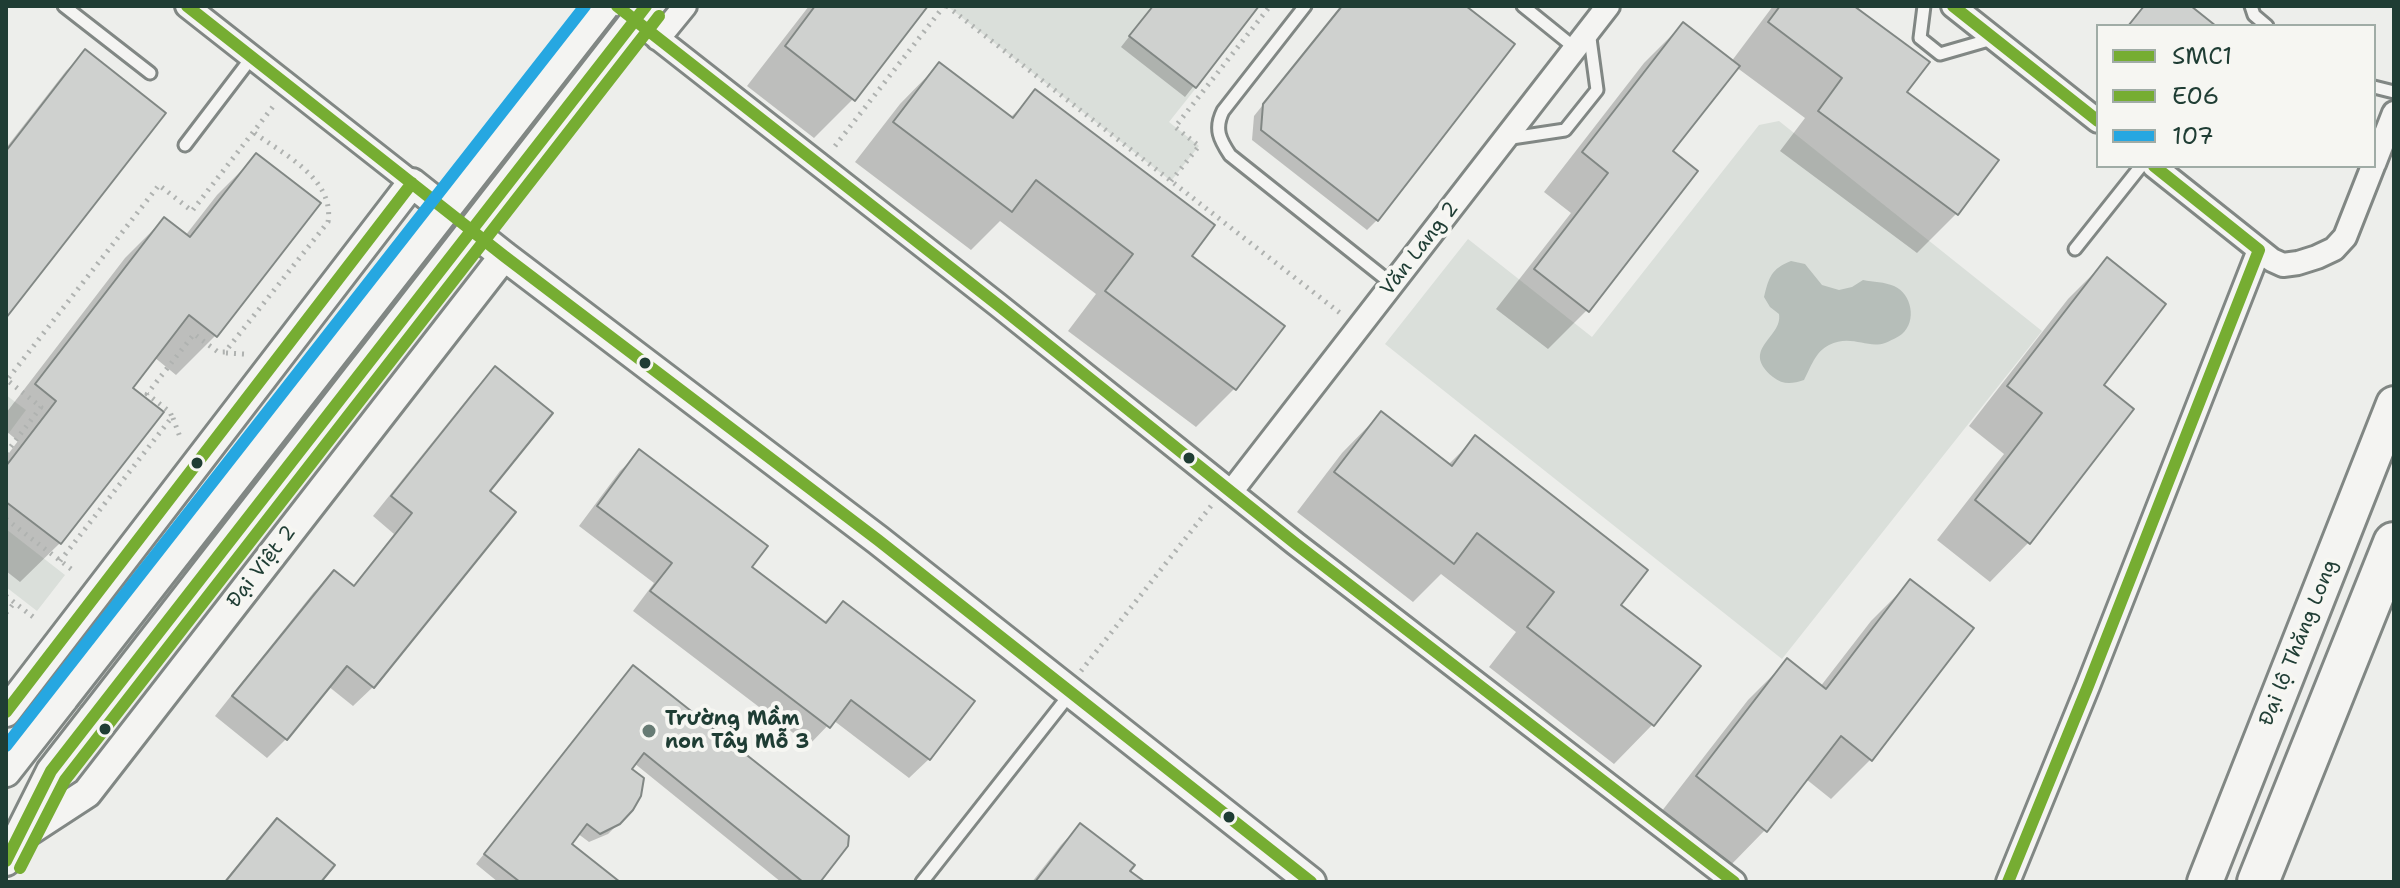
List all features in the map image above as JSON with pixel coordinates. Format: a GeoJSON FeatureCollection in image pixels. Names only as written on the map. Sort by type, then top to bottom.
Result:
{"type":"FeatureCollection","features":[{"type":"Feature","properties":{"kind":"highway"},"geometry":{"type":"LineString","coordinates":[[2258,882],[2394,543]]}},
{"type":"Feature","properties":{"kind":"main road","name":"Đại lộ Thăng Long"},"geometry":{"type":"LineString","coordinates":[[2205,882],[2394,404]]}},
{"type":"Feature","properties":{"kind":"street"},"geometry":{"type":"LineString","coordinates":[[187,6],[504,256],[878,540],[1074,684],[1311,882]]}},
{"type":"Feature","properties":{"kind":"street"},"geometry":{"type":"LineString","coordinates":[[6,772],[605,6]]}},
{"type":"Feature","properties":{"kind":"street"},"geometry":{"type":"LineString","coordinates":[[617,6],[998,305],[1224,496],[1734,882]]}},
{"type":"Feature","properties":{"kind":"street"},"geometry":{"type":"LineString","coordinates":[[12,850],[51,771],[646,6]]}},
{"type":"Feature","properties":{"kind":"street"},"geometry":{"type":"LineString","coordinates":[[658,39],[685,6]]}},
{"type":"Feature","properties":{"kind":"street","name":"Văn Lang 2"},"geometry":{"type":"LineString","coordinates":[[1224,496],[1608,6]]}},
{"type":"Feature","properties":{"kind":"street"},"geometry":{"type":"LineString","coordinates":[[1965,10],[1994,38],[2096,119]]}},
{"type":"Feature","properties":{"kind":"street"},"geometry":{"type":"LineString","coordinates":[[2376,160],[2394,113]]}},
{"type":"Feature","properties":{"kind":"street"},"geometry":{"type":"LineString","coordinates":[[2156,168],[2272,260],[2283,265],[2317,257],[2334,249],[2345,237],[2373,168]]}},
{"type":"Feature","properties":{"kind":"street"},"geometry":{"type":"LineString","coordinates":[[6,712],[412,183]]}},
{"type":"Feature","properties":{"kind":"street"},"geometry":{"type":"LineString","coordinates":[[2008,882],[2259,250]]}},
{"type":"Feature","properties":{"kind":"street","name":"Đại Việt 2"},"geometry":{"type":"LineString","coordinates":[[12,850],[87,793],[504,256]]}},
{"type":"Feature","properties":{"kind":"lane"},"geometry":{"type":"LineString","coordinates":[[64,6],[150,73]]}},
{"type":"Feature","properties":{"kind":"lane"},"geometry":{"type":"LineString","coordinates":[[1305,6],[1223,111],[1217,122],[1218,135],[1230,155],[1392,284]]}},
{"type":"Feature","properties":{"kind":"lane"},"geometry":{"type":"LineString","coordinates":[[1505,139],[1565,130],[1597,90],[1582,40],[1523,6]]}},
{"type":"Feature","properties":{"kind":"lane"},"geometry":{"type":"LineString","coordinates":[[1924,6],[1920,38],[1940,54],[1994,38]]}},
{"type":"Feature","properties":{"kind":"lane"},"geometry":{"type":"LineString","coordinates":[[2251,6],[2254,15],[2265,24]]}},
{"type":"Feature","properties":{"kind":"lane"},"geometry":{"type":"LineString","coordinates":[[185,145],[252,57]]}},
{"type":"Feature","properties":{"kind":"lane"},"geometry":{"type":"LineString","coordinates":[[2075,249],[2139,168]]}},
{"type":"Feature","properties":{"kind":"lane"},"geometry":{"type":"LineString","coordinates":[[922,882],[1074,684]]}},
{"type":"Feature","properties":{"kind":"path"},"geometry":{"type":"LineString","coordinates":[[835,146],[946,6],[1340,313]]}},
{"type":"Feature","properties":{"kind":"path"},"geometry":{"type":"LineString","coordinates":[[6,453],[41,407],[7,380],[159,185],[192,211],[275,104]]}},
{"type":"Feature","properties":{"kind":"path"},"geometry":{"type":"LineString","coordinates":[[225,352],[328,222],[330,210],[317,180],[253,132]]}},
{"type":"Feature","properties":{"kind":"path"},"geometry":{"type":"LineString","coordinates":[[180,437],[170,412],[147,394],[194,334],[218,352],[244,354]]}},
{"type":"Feature","properties":{"kind":"path"},"geometry":{"type":"LineString","coordinates":[[60,561],[172,417]]}},
{"type":"Feature","properties":{"kind":"path"},"geometry":{"type":"LineString","coordinates":[[1074,684],[1224,496]]}},
{"type":"Feature","properties":{"kind":"path"},"geometry":{"type":"LineString","coordinates":[[6,519],[75,572]]}},
{"type":"Feature","properties":{"kind":"path"},"geometry":{"type":"LineString","coordinates":[[6,596],[37,620]]}},
{"type":"Feature","properties":{"kind":"path"},"geometry":{"type":"LineString","coordinates":[[6,613],[14,603]]}},
{"type":"Feature","properties":{"kind":"shaded area"},"geometry":{"type":"Polygon","coordinates":[[[947,6],[1153,6],[1129,36],[1196,88],[1169,122],[1199,146],[1171,181],[947,6]]]}},
{"type":"Feature","properties":{"kind":"shaded area"},"geometry":{"type":"Polygon","coordinates":[[[1779,121],[2042,331],[1782,659],[1385,344],[1468,239],[1592,337],[1759,125],[1779,121]]]}},
{"type":"Feature","properties":{"kind":"shaded area"},"geometry":{"type":"Polygon","coordinates":[[[1791,261],[1805,264],[1822,285],[1839,290],[1863,280],[1894,286],[1908,301],[1911,315],[1907,329],[1885,343],[1844,341],[1829,345],[1817,356],[1804,380],[1788,383],[1777,380],[1760,359],[1761,351],[1775,330],[1779,314],[1764,297],[1772,274],[1791,261]]]}},
{"type":"Feature","properties":{"kind":"shaded area"},"geometry":{"type":"Polygon","coordinates":[[[6,395],[26,410],[6,437],[6,395]]]}},
{"type":"Feature","properties":{"kind":"shaded area"},"geometry":{"type":"Polygon","coordinates":[[[6,529],[65,575],[37,611],[6,587],[6,529]]]}},
{"type":"Feature","properties":{"kind":"building"},"geometry":{"type":"Polygon","coordinates":[[[815,6],[928,6],[855,101],[785,46],[815,6]]]}},
{"type":"Feature","properties":{"kind":"building"},"geometry":{"type":"Polygon","coordinates":[[[1153,6],[1259,6],[1196,88],[1129,36],[1153,6]]]}},
{"type":"Feature","properties":{"kind":"building"},"geometry":{"type":"Polygon","coordinates":[[[1342,6],[1466,6],[1515,44],[1378,221],[1261,130],[1263,104],[1342,6]]]}},
{"type":"Feature","properties":{"kind":"building"},"geometry":{"type":"Polygon","coordinates":[[[1780,6],[1854,6],[1930,62],[1907,92],[1999,160],[1958,215],[1818,111],[1842,78],[1768,22],[1780,6]]]}},
{"type":"Feature","properties":{"kind":"building"},"geometry":{"type":"Polygon","coordinates":[[[2144,6],[2191,6],[2214,24],[2130,24],[2144,6]]]}},
{"type":"Feature","properties":{"kind":"building"},"geometry":{"type":"Polygon","coordinates":[[[1683,22],[1740,66],[1673,151],[1698,171],[1589,312],[1534,269],[1608,173],[1582,152],[1683,22]]]}},
{"type":"Feature","properties":{"kind":"building"},"geometry":{"type":"Polygon","coordinates":[[[85,49],[166,113],[6,318],[6,151],[85,49]]]}},
{"type":"Feature","properties":{"kind":"building"},"geometry":{"type":"Polygon","coordinates":[[[939,62],[1013,118],[1035,89],[1215,225],[1192,256],[1285,326],[1236,390],[1105,291],[1133,254],[1036,180],[1012,212],[893,122],[939,62]]]}},
{"type":"Feature","properties":{"kind":"building"},"geometry":{"type":"Polygon","coordinates":[[[256,153],[321,203],[217,337],[189,315],[133,388],[164,412],[61,544],[6,502],[6,466],[56,401],[35,384],[164,217],[190,237],[256,153]]]}},
{"type":"Feature","properties":{"kind":"building"},"geometry":{"type":"Polygon","coordinates":[[[2107,257],[2166,304],[2104,385],[2134,409],[2030,544],[1975,500],[2042,413],[2007,386],[2107,257]]]}},
{"type":"Feature","properties":{"kind":"building"},"geometry":{"type":"Polygon","coordinates":[[[495,366],[553,413],[490,491],[516,512],[374,688],[347,666],[287,740],[232,696],[334,570],[354,586],[412,513],[391,496],[495,366]]]}},
{"type":"Feature","properties":{"kind":"building"},"geometry":{"type":"Polygon","coordinates":[[[1381,411],[1452,466],[1475,435],[1648,570],[1621,605],[1701,666],[1654,726],[1527,627],[1554,592],[1477,533],[1454,564],[1334,472],[1381,411]]]}},
{"type":"Feature","properties":{"kind":"building"},"geometry":{"type":"Polygon","coordinates":[[[639,449],[768,546],[752,567],[826,623],[843,601],[975,701],[930,760],[851,700],[830,728],[650,591],[672,563],[597,506],[639,449]]]}},
{"type":"Feature","properties":{"kind":"building"},"geometry":{"type":"Polygon","coordinates":[[[1910,579],[1974,628],[1872,761],[1841,736],[1767,832],[1696,776],[1787,658],[1826,689],[1910,579]]]}},
{"type":"Feature","properties":{"kind":"building"},"geometry":{"type":"Polygon","coordinates":[[[633,665],[849,836],[848,846],[821,881],[803,882],[644,753],[632,769],[644,778],[641,796],[633,810],[620,824],[600,834],[587,824],[572,844],[620,882],[520,882],[484,854],[633,665]]]}},
{"type":"Feature","properties":{"kind":"building"},"geometry":{"type":"Polygon","coordinates":[[[277,818],[335,865],[321,882],[225,882],[277,818]]]}},
{"type":"Feature","properties":{"kind":"building"},"geometry":{"type":"Polygon","coordinates":[[[1080,823],[1135,865],[1130,871],[1145,882],[1035,882],[1080,823]]]}},
{"type":"Feature","properties":{"kind":"transit line","name":"SMC1"},"geometry":{"type":"LineString","coordinates":[[187,6],[504,256],[878,540],[1311,882]]}},
{"type":"Feature","properties":{"kind":"transit line","name":"107"},"geometry":{"type":"LineString","coordinates":[[6,746],[585,6]]}},
{"type":"Feature","properties":{"kind":"transit line","name":"SMC1"},"geometry":{"type":"LineString","coordinates":[[617,6],[1296,544],[1734,882]]}},
{"type":"Feature","properties":{"kind":"transit line","name":"SMC1"},"geometry":{"type":"LineString","coordinates":[[6,861],[51,771],[646,6]]}},
{"type":"Feature","properties":{"kind":"transit line","name":"SMC1"},"geometry":{"type":"LineString","coordinates":[[1953,6],[2096,119]]}},
{"type":"Feature","properties":{"kind":"transit line","name":"E06"},"geometry":{"type":"LineString","coordinates":[[20,868],[65,780],[659,16]]}},
{"type":"Feature","properties":{"kind":"transit line","name":"SMC1"},"geometry":{"type":"LineString","coordinates":[[2008,882],[2259,250],[2156,168]]}},
{"type":"Feature","properties":{"kind":"transit line","name":"SMC1"},"geometry":{"type":"LineString","coordinates":[[6,712],[412,183]]}},
{"type":"Feature","properties":{"kind":"place","name":"Trường Mầm non Tây Mỗ 3"},"geometry":{"type":"Point","coordinates":[649,731]}}]}
